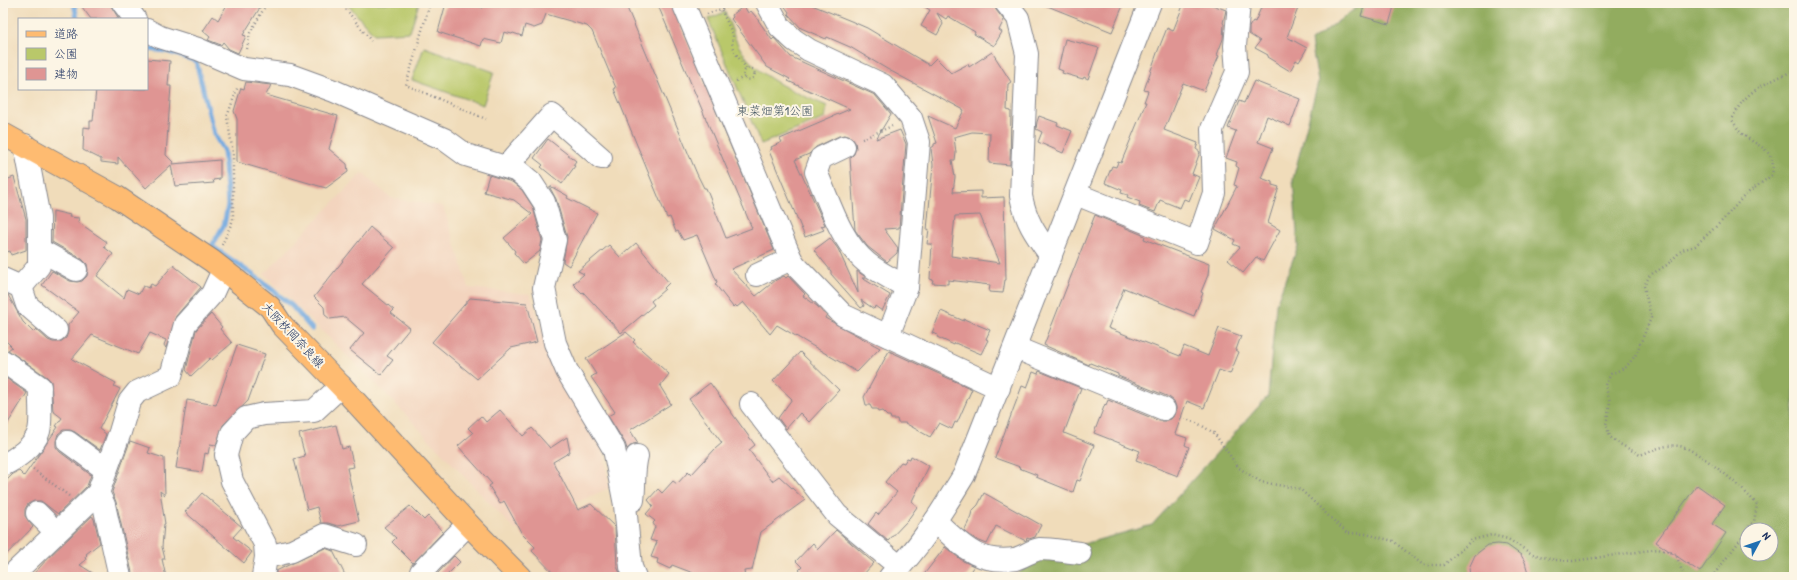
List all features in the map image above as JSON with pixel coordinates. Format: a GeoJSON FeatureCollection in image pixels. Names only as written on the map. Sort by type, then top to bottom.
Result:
{"type":"FeatureCollection","features":[{"type":"Feature","properties":{"kind":"main road","name":"大阪枚岡奈良線"},"geometry":{"type":"LineString","coordinates":[[3,134],[117,197],[218,265],[270,307],[282,325],[341,386],[468,524],[520,577]]}},
{"type":"Feature","properties":{"kind":"street"},"geometry":{"type":"LineString","coordinates":[[123,3],[134,18]]}},
{"type":"Feature","properties":{"kind":"street"},"geometry":{"type":"LineString","coordinates":[[683,3],[791,259],[843,315],[999,388]]}},
{"type":"Feature","properties":{"kind":"street"},"geometry":{"type":"LineString","coordinates":[[767,3],[780,27],[794,40],[809,50],[883,84],[911,118],[919,142],[907,287],[888,336]]}},
{"type":"Feature","properties":{"kind":"street"},"geometry":{"type":"LineString","coordinates":[[1006,3],[1018,18],[1027,54],[1021,196],[1024,213],[1033,230],[1051,256]]}},
{"type":"Feature","properties":{"kind":"street"},"geometry":{"type":"LineString","coordinates":[[750,404],[837,514],[895,572],[935,521],[964,475],[1016,348],[1150,3]]}},
{"type":"Feature","properties":{"kind":"street"},"geometry":{"type":"LineString","coordinates":[[1076,194],[1197,244],[1214,193],[1212,129],[1237,72],[1235,46],[1239,3]]}},
{"type":"Feature","properties":{"kind":"street"},"geometry":{"type":"LineString","coordinates":[[148,31],[160,37],[198,49],[244,69],[290,75],[334,91],[444,139],[466,155],[518,171],[531,182],[544,202],[555,240],[544,288],[555,343],[567,371],[614,449],[625,505],[631,567],[635,577]]}},
{"type":"Feature","properties":{"kind":"street"},"geometry":{"type":"LineString","coordinates":[[506,167],[552,115],[601,158]]}},
{"type":"Feature","properties":{"kind":"street"},"geometry":{"type":"LineString","coordinates":[[25,145],[39,218],[39,266],[12,283],[27,305],[56,330]]}},
{"type":"Feature","properties":{"kind":"street"},"geometry":{"type":"LineString","coordinates":[[844,147],[821,158],[816,172],[844,235],[867,263],[907,287]]}},
{"type":"Feature","properties":{"kind":"street"},"geometry":{"type":"LineString","coordinates":[[40,250],[76,270]]}},
{"type":"Feature","properties":{"kind":"street"},"geometry":{"type":"LineString","coordinates":[[758,275],[791,259]]}},
{"type":"Feature","properties":{"kind":"street"},"geometry":{"type":"LineString","coordinates":[[10,577],[91,500],[106,470],[120,432],[128,402],[137,392],[171,376],[184,324],[212,294],[218,265]]}},
{"type":"Feature","properties":{"kind":"street"},"geometry":{"type":"LineString","coordinates":[[1016,348],[1164,409]]}},
{"type":"Feature","properties":{"kind":"street"},"geometry":{"type":"LineString","coordinates":[[3,361],[40,387],[39,432],[28,448],[11,461]]}},
{"type":"Feature","properties":{"kind":"street"},"geometry":{"type":"LineString","coordinates":[[341,386],[314,411],[264,414],[246,418],[232,433],[226,455],[232,482],[265,544],[265,566],[324,535],[356,545]]}},
{"type":"Feature","properties":{"kind":"street"},"geometry":{"type":"LineString","coordinates":[[68,442],[106,470]]}},
{"type":"Feature","properties":{"kind":"street"},"geometry":{"type":"LineString","coordinates":[[625,505],[633,500],[635,486],[634,468],[638,456]]}},
{"type":"Feature","properties":{"kind":"street"},"geometry":{"type":"LineString","coordinates":[[91,500],[104,505],[120,577]]}},
{"type":"Feature","properties":{"kind":"street"},"geometry":{"type":"LineString","coordinates":[[36,513],[56,532]]}},
{"type":"Feature","properties":{"kind":"street"},"geometry":{"type":"LineString","coordinates":[[935,521],[965,548],[980,557],[992,560],[1016,558],[1038,549],[1080,553]]}},
{"type":"Feature","properties":{"kind":"street"},"geometry":{"type":"LineString","coordinates":[[421,572],[468,524]]}},
{"type":"Feature","properties":{"kind":"path"},"geometry":{"type":"LineString","coordinates":[[218,265],[222,246],[233,220],[233,153],[228,117],[244,69],[250,33],[266,3]]}},
{"type":"Feature","properties":{"kind":"path"},"geometry":{"type":"LineString","coordinates":[[341,3],[355,19],[371,42]]}},
{"type":"Feature","properties":{"kind":"path"},"geometry":{"type":"LineString","coordinates":[[430,3],[406,85],[486,119]]}},
{"type":"Feature","properties":{"kind":"path"},"geometry":{"type":"LineString","coordinates":[[718,3],[733,35],[732,43],[736,54],[747,68],[753,69],[755,73],[754,78],[750,80],[745,78],[744,75],[744,71],[747,68]]}},
{"type":"Feature","properties":{"kind":"path"},"geometry":{"type":"LineString","coordinates":[[702,16],[739,3]]}},
{"type":"Feature","properties":{"kind":"path"},"geometry":{"type":"LineString","coordinates":[[1753,522],[1757,505],[1749,494],[1706,460],[1680,446],[1661,446],[1640,455],[1610,437],[1606,425],[1610,402],[1605,385],[1611,374],[1626,367],[1635,356],[1652,318],[1644,286],[1650,275],[1667,265],[1682,250],[1695,246],[1723,220],[1745,195],[1772,175],[1774,164],[1768,152],[1740,133],[1732,120],[1737,109],[1746,97],[1760,87],[1794,70]]}},
{"type":"Feature","properties":{"kind":"path"},"geometry":{"type":"LineString","coordinates":[[844,147],[911,118]]}},
{"type":"Feature","properties":{"kind":"path"},"geometry":{"type":"LineString","coordinates":[[1164,409],[1199,424],[1214,433],[1239,468],[1261,482],[1300,489],[1347,533],[1366,534],[1393,541],[1423,565],[1444,565],[1472,540],[1492,535],[1508,539],[1532,554],[1555,560],[1573,561],[1658,549],[1676,554],[1684,577]]}},
{"type":"Feature","properties":{"kind":"path"},"geometry":{"type":"LineString","coordinates":[[11,461],[91,500]]}},
{"type":"Feature","properties":{"kind":"path"},"geometry":{"type":"LineString","coordinates":[[1712,577],[1739,541]]}},
{"type":"Feature","properties":{"kind":"shaded area"},"geometry":{"type":"Polygon","coordinates":[[[362,173],[391,198],[443,206],[469,288],[530,294],[547,343],[603,445],[609,488],[515,530],[387,395],[264,274],[362,173]]]}},
{"type":"Feature","properties":{"kind":"green space"},"geometry":{"type":"Polygon","coordinates":[[[346,3],[419,3],[410,32],[374,34],[346,3]]]}},
{"type":"Feature","properties":{"kind":"green space"},"geometry":{"type":"Polygon","coordinates":[[[1363,3],[1794,3],[1794,577],[1014,577],[1040,556],[1152,525],[1268,396],[1276,304],[1298,246],[1293,179],[1318,82],[1311,41],[1363,3]]]}},
{"type":"Feature","properties":{"kind":"green space","name":"東菜畑第1公園"},"geometry":{"type":"Polygon","coordinates":[[[725,12],[738,45],[752,63],[781,85],[827,106],[825,118],[761,144],[708,19],[725,12]]]}},
{"type":"Feature","properties":{"kind":"green space"},"geometry":{"type":"Polygon","coordinates":[[[424,47],[494,72],[483,105],[412,80],[424,47]]]}},
{"type":"Feature","properties":{"kind":"building"},"geometry":{"type":"Polygon","coordinates":[[[79,3],[109,3],[118,18],[90,18],[79,3]]]}},
{"type":"Feature","properties":{"kind":"building"},"geometry":{"type":"Polygon","coordinates":[[[228,3],[263,3],[243,35],[246,36],[238,53],[229,49],[223,42],[221,45],[208,40],[210,37],[203,31],[213,16],[218,20],[228,3]]]}},
{"type":"Feature","properties":{"kind":"building"},"geometry":{"type":"Polygon","coordinates":[[[446,3],[469,3],[483,8],[485,3],[625,3],[697,174],[704,188],[706,188],[726,238],[752,228],[657,3],[671,3],[774,250],[731,269],[756,296],[776,280],[784,276],[786,278],[788,276],[805,294],[803,296],[817,306],[826,316],[825,318],[880,348],[857,372],[777,325],[770,334],[743,302],[737,307],[735,305],[733,307],[715,284],[717,282],[697,235],[683,240],[678,231],[676,232],[670,217],[667,218],[614,89],[616,88],[592,31],[587,26],[546,14],[542,25],[534,28],[525,25],[522,36],[504,32],[501,43],[483,39],[481,46],[438,32],[446,3]]]}},
{"type":"Feature","properties":{"kind":"building"},"geometry":{"type":"Polygon","coordinates":[[[782,3],[807,3],[867,28],[929,65],[936,58],[951,73],[968,64],[969,67],[992,52],[1011,82],[1008,84],[1007,110],[1011,111],[1010,165],[989,163],[990,133],[972,132],[954,137],[956,153],[955,160],[952,160],[955,177],[953,192],[981,191],[981,198],[1004,197],[1006,280],[1003,293],[989,292],[990,285],[948,280],[948,284],[932,283],[933,280],[930,279],[932,244],[927,244],[929,229],[927,230],[933,165],[931,148],[937,143],[928,116],[955,128],[964,110],[887,69],[850,47],[827,37],[826,39],[801,28],[788,14],[789,12],[782,3]],[[980,215],[955,216],[951,256],[1000,263],[980,215]]]}},
{"type":"Feature","properties":{"kind":"building"},"geometry":{"type":"Polygon","coordinates":[[[918,3],[994,3],[996,10],[1004,20],[999,30],[1002,32],[994,46],[974,34],[975,32],[948,16],[946,19],[937,13],[943,24],[937,35],[921,26],[930,10],[918,3]]]}},
{"type":"Feature","properties":{"kind":"building"},"geometry":{"type":"Polygon","coordinates":[[[1040,3],[1124,3],[1112,32],[1040,3]]]}},
{"type":"Feature","properties":{"kind":"building"},"geometry":{"type":"Polygon","coordinates":[[[1184,3],[1207,3],[1226,10],[1223,23],[1223,39],[1217,55],[1219,56],[1204,91],[1183,83],[1164,130],[1198,143],[1196,149],[1200,152],[1192,174],[1199,177],[1189,201],[1184,199],[1180,208],[1160,200],[1155,212],[1139,206],[1140,202],[1121,193],[1122,190],[1105,183],[1112,166],[1116,167],[1118,162],[1121,163],[1146,102],[1144,102],[1148,91],[1144,90],[1157,53],[1167,28],[1173,31],[1184,3]]]}},
{"type":"Feature","properties":{"kind":"building"},"geometry":{"type":"Polygon","coordinates":[[[1263,3],[1300,3],[1287,37],[1307,48],[1299,62],[1296,60],[1290,71],[1267,57],[1268,55],[1255,48],[1260,41],[1249,34],[1249,27],[1253,21],[1255,22],[1263,3]]]}},
{"type":"Feature","properties":{"kind":"building"},"geometry":{"type":"Polygon","coordinates":[[[1365,3],[1395,3],[1389,24],[1361,16],[1365,3]]]}},
{"type":"Feature","properties":{"kind":"building"},"geometry":{"type":"Polygon","coordinates":[[[744,6],[748,13],[751,11],[756,17],[772,40],[774,38],[791,57],[875,95],[891,114],[876,139],[900,130],[906,144],[899,228],[884,229],[898,248],[897,253],[887,262],[867,246],[855,230],[850,158],[854,154],[856,148],[855,142],[851,137],[845,135],[839,136],[816,147],[809,154],[795,160],[825,225],[821,226],[824,230],[805,237],[769,151],[772,149],[771,147],[782,142],[780,139],[850,109],[788,81],[790,79],[767,67],[731,19],[733,17],[732,15],[744,6]]]}},
{"type":"Feature","properties":{"kind":"building"},"geometry":{"type":"Polygon","coordinates":[[[1065,39],[1099,48],[1088,79],[1062,73],[1063,71],[1058,69],[1065,39]]]}},
{"type":"Feature","properties":{"kind":"building"},"geometry":{"type":"Polygon","coordinates":[[[148,59],[170,61],[168,86],[171,86],[166,155],[173,162],[172,164],[220,160],[220,179],[213,180],[214,183],[175,186],[171,165],[146,188],[118,157],[118,164],[101,162],[101,159],[83,150],[84,127],[90,128],[90,121],[93,121],[96,90],[148,90],[148,59]]]}},
{"type":"Feature","properties":{"kind":"building"},"geometry":{"type":"Polygon","coordinates":[[[1254,81],[1300,99],[1290,126],[1267,116],[1258,142],[1273,148],[1261,178],[1272,182],[1272,185],[1279,187],[1268,223],[1280,230],[1263,261],[1256,257],[1243,273],[1228,260],[1240,247],[1233,244],[1235,240],[1215,229],[1237,186],[1234,185],[1239,168],[1236,166],[1237,162],[1226,158],[1236,131],[1228,128],[1239,101],[1244,103],[1254,81]]]}},
{"type":"Feature","properties":{"kind":"building"},"geometry":{"type":"Polygon","coordinates":[[[246,82],[271,85],[266,95],[338,116],[329,149],[347,164],[348,172],[326,188],[237,162],[237,119],[234,111],[241,88],[244,89],[246,82]]]}},
{"type":"Feature","properties":{"kind":"building"},"geometry":{"type":"Polygon","coordinates":[[[1039,116],[1058,123],[1057,125],[1072,131],[1063,153],[1038,142],[1042,132],[1036,129],[1039,116]]]}},
{"type":"Feature","properties":{"kind":"building"},"geometry":{"type":"Polygon","coordinates":[[[548,139],[576,161],[573,165],[575,166],[562,184],[541,167],[543,165],[534,158],[548,139]]]}},
{"type":"Feature","properties":{"kind":"building"},"geometry":{"type":"Polygon","coordinates":[[[489,175],[512,182],[522,190],[533,207],[542,240],[540,251],[524,264],[514,253],[515,251],[504,238],[532,214],[514,200],[484,192],[489,175]]]}},
{"type":"Feature","properties":{"kind":"building"},"geometry":{"type":"Polygon","coordinates":[[[14,177],[26,219],[26,250],[11,255],[10,251],[3,253],[3,181],[14,177]]]}},
{"type":"Feature","properties":{"kind":"building"},"geometry":{"type":"Polygon","coordinates":[[[550,186],[568,196],[567,198],[597,213],[569,266],[563,262],[567,237],[556,199],[550,186]]]}},
{"type":"Feature","properties":{"kind":"building"},"geometry":{"type":"Polygon","coordinates":[[[53,211],[70,215],[69,217],[79,218],[78,222],[107,242],[104,247],[113,254],[97,276],[124,298],[127,289],[139,294],[143,286],[149,288],[151,284],[155,286],[173,265],[201,287],[176,316],[166,348],[164,345],[166,340],[150,333],[138,354],[92,335],[72,359],[116,383],[114,386],[120,389],[99,429],[106,434],[100,450],[70,430],[63,430],[58,434],[56,447],[60,452],[91,475],[87,486],[58,514],[41,501],[34,501],[28,504],[25,509],[25,516],[33,527],[3,558],[3,484],[13,474],[19,471],[24,476],[58,427],[56,426],[62,418],[53,411],[51,381],[8,350],[12,347],[3,338],[3,293],[8,295],[23,322],[33,332],[36,329],[48,340],[60,342],[66,338],[68,325],[79,312],[42,285],[52,271],[70,281],[77,282],[82,281],[87,276],[88,270],[87,264],[82,259],[52,242],[53,211]]]}},
{"type":"Feature","properties":{"kind":"building"},"geometry":{"type":"Polygon","coordinates":[[[1095,215],[1145,236],[1144,239],[1209,264],[1208,275],[1201,292],[1203,293],[1194,316],[1124,288],[1108,328],[1180,356],[1184,346],[1208,356],[1219,328],[1241,336],[1236,350],[1239,352],[1230,374],[1219,370],[1204,408],[1187,401],[1175,434],[1187,438],[1185,445],[1189,447],[1178,476],[1136,460],[1140,451],[1094,433],[1108,400],[1159,421],[1171,419],[1176,413],[1174,401],[1169,397],[1118,376],[1118,374],[1090,363],[1089,365],[1044,345],[1095,215]]]}},
{"type":"Feature","properties":{"kind":"building"},"geometry":{"type":"Polygon","coordinates":[[[370,227],[394,248],[362,284],[394,310],[391,313],[410,328],[387,356],[393,360],[381,375],[350,350],[364,333],[345,317],[330,319],[325,315],[324,307],[314,297],[370,227]]]}},
{"type":"Feature","properties":{"kind":"building"},"geometry":{"type":"Polygon","coordinates":[[[830,238],[838,249],[858,293],[857,271],[867,278],[862,278],[890,295],[882,311],[875,306],[874,309],[861,300],[864,306],[861,308],[831,274],[831,271],[814,250],[830,238]]]}},
{"type":"Feature","properties":{"kind":"building"},"geometry":{"type":"Polygon","coordinates":[[[636,243],[669,283],[664,288],[665,289],[651,301],[654,305],[621,333],[583,292],[582,293],[573,284],[584,274],[578,271],[609,245],[620,257],[636,243]]]}},
{"type":"Feature","properties":{"kind":"building"},"geometry":{"type":"Polygon","coordinates":[[[470,298],[527,303],[537,342],[511,348],[477,379],[432,342],[470,298]]]}},
{"type":"Feature","properties":{"kind":"building"},"geometry":{"type":"Polygon","coordinates":[[[941,311],[990,330],[986,339],[988,340],[981,354],[955,343],[954,345],[932,333],[941,311]]]}},
{"type":"Feature","properties":{"kind":"building"},"geometry":{"type":"Polygon","coordinates":[[[211,314],[222,327],[220,329],[232,343],[212,360],[210,358],[191,376],[186,370],[196,330],[211,314]]]}},
{"type":"Feature","properties":{"kind":"building"},"geometry":{"type":"Polygon","coordinates":[[[626,332],[635,340],[633,342],[669,374],[660,386],[671,404],[630,430],[638,443],[633,444],[627,449],[625,443],[608,416],[615,412],[591,377],[596,374],[586,359],[626,332]]]}},
{"type":"Feature","properties":{"kind":"building"},"geometry":{"type":"Polygon","coordinates":[[[237,345],[265,354],[248,401],[223,425],[216,445],[210,444],[208,454],[205,453],[202,472],[176,468],[187,400],[216,405],[237,345]]]}},
{"type":"Feature","properties":{"kind":"building"},"geometry":{"type":"Polygon","coordinates":[[[889,351],[972,389],[957,423],[955,422],[952,429],[939,423],[930,437],[905,423],[898,423],[897,419],[891,419],[890,416],[887,416],[882,411],[878,412],[877,409],[872,409],[870,405],[866,405],[864,397],[889,351]]]}},
{"type":"Feature","properties":{"kind":"building"},"geometry":{"type":"Polygon","coordinates":[[[800,352],[839,390],[809,422],[800,413],[786,429],[778,418],[792,399],[773,381],[800,352]]]}},
{"type":"Feature","properties":{"kind":"building"},"geometry":{"type":"Polygon","coordinates":[[[1039,371],[1081,388],[1064,433],[1094,445],[1080,481],[1077,480],[1073,492],[1036,477],[1037,475],[1019,468],[1020,467],[995,458],[1022,386],[1027,388],[1033,372],[1038,374],[1039,371]]]}},
{"type":"Feature","properties":{"kind":"building"},"geometry":{"type":"Polygon","coordinates":[[[3,376],[27,393],[3,431],[3,376]]]}},
{"type":"Feature","properties":{"kind":"building"},"geometry":{"type":"Polygon","coordinates":[[[710,383],[755,445],[749,450],[772,481],[779,476],[805,500],[761,532],[752,570],[744,571],[745,577],[694,577],[693,573],[672,565],[670,569],[657,563],[658,559],[651,557],[657,542],[650,540],[655,527],[653,523],[655,521],[646,514],[653,506],[648,500],[658,489],[662,493],[673,481],[677,484],[688,472],[691,475],[722,443],[689,399],[710,383]]]}},
{"type":"Feature","properties":{"kind":"building"},"geometry":{"type":"Polygon","coordinates":[[[500,410],[523,436],[532,428],[550,448],[567,437],[570,452],[553,462],[578,510],[591,504],[615,527],[617,567],[622,577],[557,577],[532,551],[535,547],[522,534],[504,501],[500,504],[489,486],[492,484],[458,446],[473,433],[468,428],[481,416],[486,422],[500,410]]]}},
{"type":"Feature","properties":{"kind":"building"},"geometry":{"type":"Polygon","coordinates":[[[336,425],[342,449],[349,447],[354,467],[347,468],[359,521],[338,526],[328,523],[321,523],[317,507],[307,510],[294,459],[305,456],[299,434],[336,425]]]}},
{"type":"Feature","properties":{"kind":"building"},"geometry":{"type":"Polygon","coordinates":[[[130,441],[150,448],[148,453],[164,458],[165,495],[160,491],[165,524],[162,547],[165,559],[162,559],[166,577],[133,577],[116,502],[112,492],[130,441]]]}},
{"type":"Feature","properties":{"kind":"building"},"geometry":{"type":"Polygon","coordinates":[[[911,456],[929,466],[912,501],[917,507],[907,521],[888,541],[868,524],[876,513],[878,515],[897,492],[885,482],[901,462],[904,463],[907,458],[910,459],[911,456]]]}},
{"type":"Feature","properties":{"kind":"building"},"geometry":{"type":"Polygon","coordinates":[[[1697,485],[1725,505],[1712,524],[1726,533],[1700,572],[1656,542],[1697,485]]]}},
{"type":"Feature","properties":{"kind":"building"},"geometry":{"type":"Polygon","coordinates":[[[202,493],[242,527],[233,537],[252,552],[244,563],[185,512],[202,493]]]}},
{"type":"Feature","properties":{"kind":"building"},"geometry":{"type":"Polygon","coordinates":[[[984,493],[1041,525],[1035,537],[1029,539],[1027,538],[1026,541],[996,526],[987,544],[977,540],[964,531],[972,511],[978,505],[984,493]]]}},
{"type":"Feature","properties":{"kind":"building"},"geometry":{"type":"Polygon","coordinates":[[[410,506],[424,520],[428,516],[443,532],[413,563],[392,542],[396,538],[384,527],[410,506]]]}},
{"type":"Feature","properties":{"kind":"building"},"geometry":{"type":"Polygon","coordinates":[[[92,516],[100,543],[86,554],[86,560],[80,565],[99,577],[31,577],[48,558],[92,516]]]}},
{"type":"Feature","properties":{"kind":"building"},"geometry":{"type":"Polygon","coordinates":[[[836,530],[874,563],[861,577],[806,577],[799,570],[802,567],[796,561],[813,543],[818,549],[836,530]]]}},
{"type":"Feature","properties":{"kind":"building"},"geometry":{"type":"Polygon","coordinates":[[[1488,545],[1507,545],[1521,555],[1525,562],[1529,577],[1470,577],[1469,568],[1475,555],[1488,545]]]}},
{"type":"Feature","properties":{"kind":"building"},"geometry":{"type":"Polygon","coordinates":[[[945,547],[963,561],[974,566],[966,577],[922,577],[945,547]]]}},
{"type":"Feature","properties":{"kind":"building"},"geometry":{"type":"Polygon","coordinates":[[[325,548],[333,551],[346,577],[276,577],[276,571],[325,548]]]}},
{"type":"Feature","properties":{"kind":"building"},"geometry":{"type":"Polygon","coordinates":[[[454,556],[460,562],[445,577],[440,577],[437,574],[454,556]]]}},
{"type":"Feature","properties":{"kind":"waterway"},"geometry":{"type":"LineString","coordinates":[[74,3],[77,18]]}},
{"type":"Feature","properties":{"kind":"waterway"},"geometry":{"type":"LineString","coordinates":[[148,49],[166,51],[196,61],[214,134],[224,151],[228,205],[224,225],[212,246],[260,280],[292,306],[312,329]]}}]}
